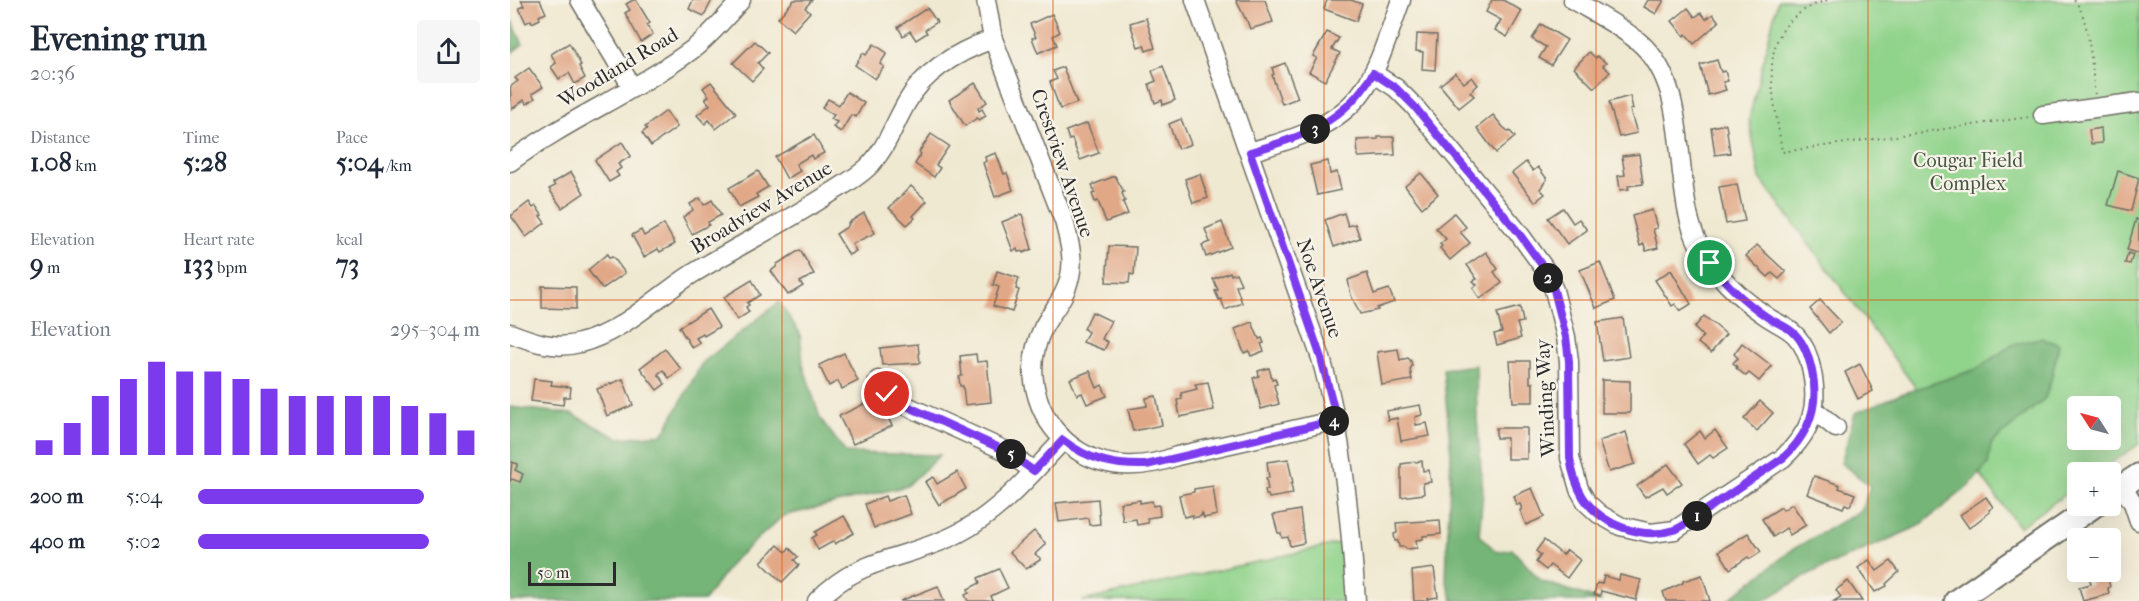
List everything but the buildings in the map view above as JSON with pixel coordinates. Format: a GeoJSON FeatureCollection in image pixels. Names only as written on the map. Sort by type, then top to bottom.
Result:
{"type":"FeatureCollection","features":[{"type":"Feature","properties":{"kind":"main road"},"geometry":{"type":"LineString","coordinates":[[1956,601],[2079,516]]}},
{"type":"Feature","properties":{"kind":"street"},"geometry":{"type":"LineString","coordinates":[[580,0],[632,87]]}},
{"type":"Feature","properties":{"kind":"street","name":"Woodland Road"},"geometry":{"type":"LineString","coordinates":[[510,162],[559,128],[667,67],[694,48],[741,0]]}},
{"type":"Feature","properties":{"kind":"street","name":"Crestview Avenue"},"geometry":{"type":"LineString","coordinates":[[986,0],[993,39],[1069,239],[1070,279],[1036,344],[1033,376],[1044,415],[1063,440],[1083,454],[1098,460],[1122,465],[1146,465],[1337,420]]}},
{"type":"Feature","properties":{"kind":"street","name":"Noe Avenue"},"geometry":{"type":"LineString","coordinates":[[1195,0],[1321,358],[1337,420],[1344,461],[1356,601]]}},
{"type":"Feature","properties":{"kind":"street"},"geometry":{"type":"LineString","coordinates":[[1250,152],[1284,142],[1328,122],[1354,102],[1373,73],[1401,0]]}},
{"type":"Feature","properties":{"kind":"street"},"geometry":{"type":"LineString","coordinates":[[1573,0],[1640,42],[1659,68],[1672,97],[1687,216],[1698,242],[1710,263],[1736,294],[1790,330],[1801,342],[1814,380],[1816,396],[1814,410],[1836,428]]}},
{"type":"Feature","properties":{"kind":"street","name":"Broadview Avenue"},"geometry":{"type":"LineString","coordinates":[[510,333],[531,342],[563,346],[579,344],[609,332],[675,285],[806,209],[866,169],[882,150],[908,100],[928,75],[962,52],[993,39]]}},
{"type":"Feature","properties":{"kind":"street","name":"Winding Way"},"geometry":{"type":"LineString","coordinates":[[1373,73],[1396,88],[1414,106],[1518,232],[1544,268],[1554,290],[1566,337],[1569,361],[1569,442],[1573,474],[1583,496],[1599,514],[1620,526],[1635,531],[1659,533],[1676,530],[1783,458],[1804,434],[1814,410]]}},
{"type":"Feature","properties":{"kind":"street"},"geometry":{"type":"LineString","coordinates":[[2043,115],[2139,102]]}},
{"type":"Feature","properties":{"kind":"street"},"geometry":{"type":"LineString","coordinates":[[878,380],[887,394],[898,402],[1004,450],[1034,471]]}},
{"type":"Feature","properties":{"kind":"street"},"geometry":{"type":"LineString","coordinates":[[817,601],[838,582],[866,566],[935,544],[978,522],[998,507],[1063,440]]}},
{"type":"Feature","properties":{"kind":"street"},"geometry":{"type":"LineString","coordinates":[[2124,485],[2139,521]]}},
{"type":"Feature","properties":{"kind":"path"},"geometry":{"type":"LineString","coordinates":[[1827,0],[1811,5],[1786,25],[1772,53],[1771,73],[1782,152],[2043,115]]}},
{"type":"Feature","properties":{"kind":"path"},"geometry":{"type":"LineString","coordinates":[[2074,0],[2084,17],[2096,107]]}},
{"type":"Feature","properties":{"kind":"green space","name":"Cougar Field Complex"},"geometry":{"type":"Polygon","coordinates":[[[1778,0],[2139,0],[2139,444],[2113,462],[2067,462],[2067,493],[2019,527],[1760,178],[1749,119],[1778,0]]]}},
{"type":"Feature","properties":{"kind":"green space"},"geometry":{"type":"Polygon","coordinates":[[[510,17],[523,44],[510,54],[510,17]]]}},
{"type":"Feature","properties":{"kind":"green space"},"geometry":{"type":"Polygon","coordinates":[[[779,302],[800,333],[803,365],[820,418],[846,453],[940,455],[907,486],[783,516],[733,561],[704,601],[510,601],[510,407],[572,414],[618,438],[663,434],[702,363],[779,302]]]}},
{"type":"Feature","properties":{"kind":"green space"},"geometry":{"type":"Polygon","coordinates":[[[2040,338],[2059,344],[2045,398],[1991,444],[1988,464],[1969,486],[1919,526],[1811,573],[1763,601],[1727,601],[1793,549],[1862,510],[1870,486],[1841,463],[1855,413],[1901,394],[1977,369],[2012,345],[2040,338]]]}},
{"type":"Feature","properties":{"kind":"green space"},"geometry":{"type":"Polygon","coordinates":[[[1476,365],[1477,419],[1483,492],[1479,535],[1497,552],[1512,549],[1541,581],[1602,601],[1453,601],[1446,579],[1451,454],[1443,369],[1476,365]]]}},
{"type":"Feature","properties":{"kind":"green space"},"geometry":{"type":"Polygon","coordinates":[[[1349,541],[1356,601],[1082,601],[1349,541]]]}},
{"type":"Feature","properties":{"kind":"route"},"geometry":{"type":"LineString","coordinates":[[887,394],[898,402],[1004,450],[1034,471],[1063,440],[1083,454],[1098,460],[1130,466],[1146,465],[1337,420],[1321,358],[1250,152],[1284,142],[1328,122],[1354,102],[1373,73],[1396,88],[1414,106],[1518,232],[1544,268],[1554,290],[1566,337],[1569,361],[1570,458],[1573,474],[1587,503],[1605,519],[1620,526],[1635,531],[1659,533],[1676,530],[1783,458],[1804,434],[1815,404],[1814,380],[1810,364],[1805,349],[1796,335],[1736,294],[1710,263]]}}]}
